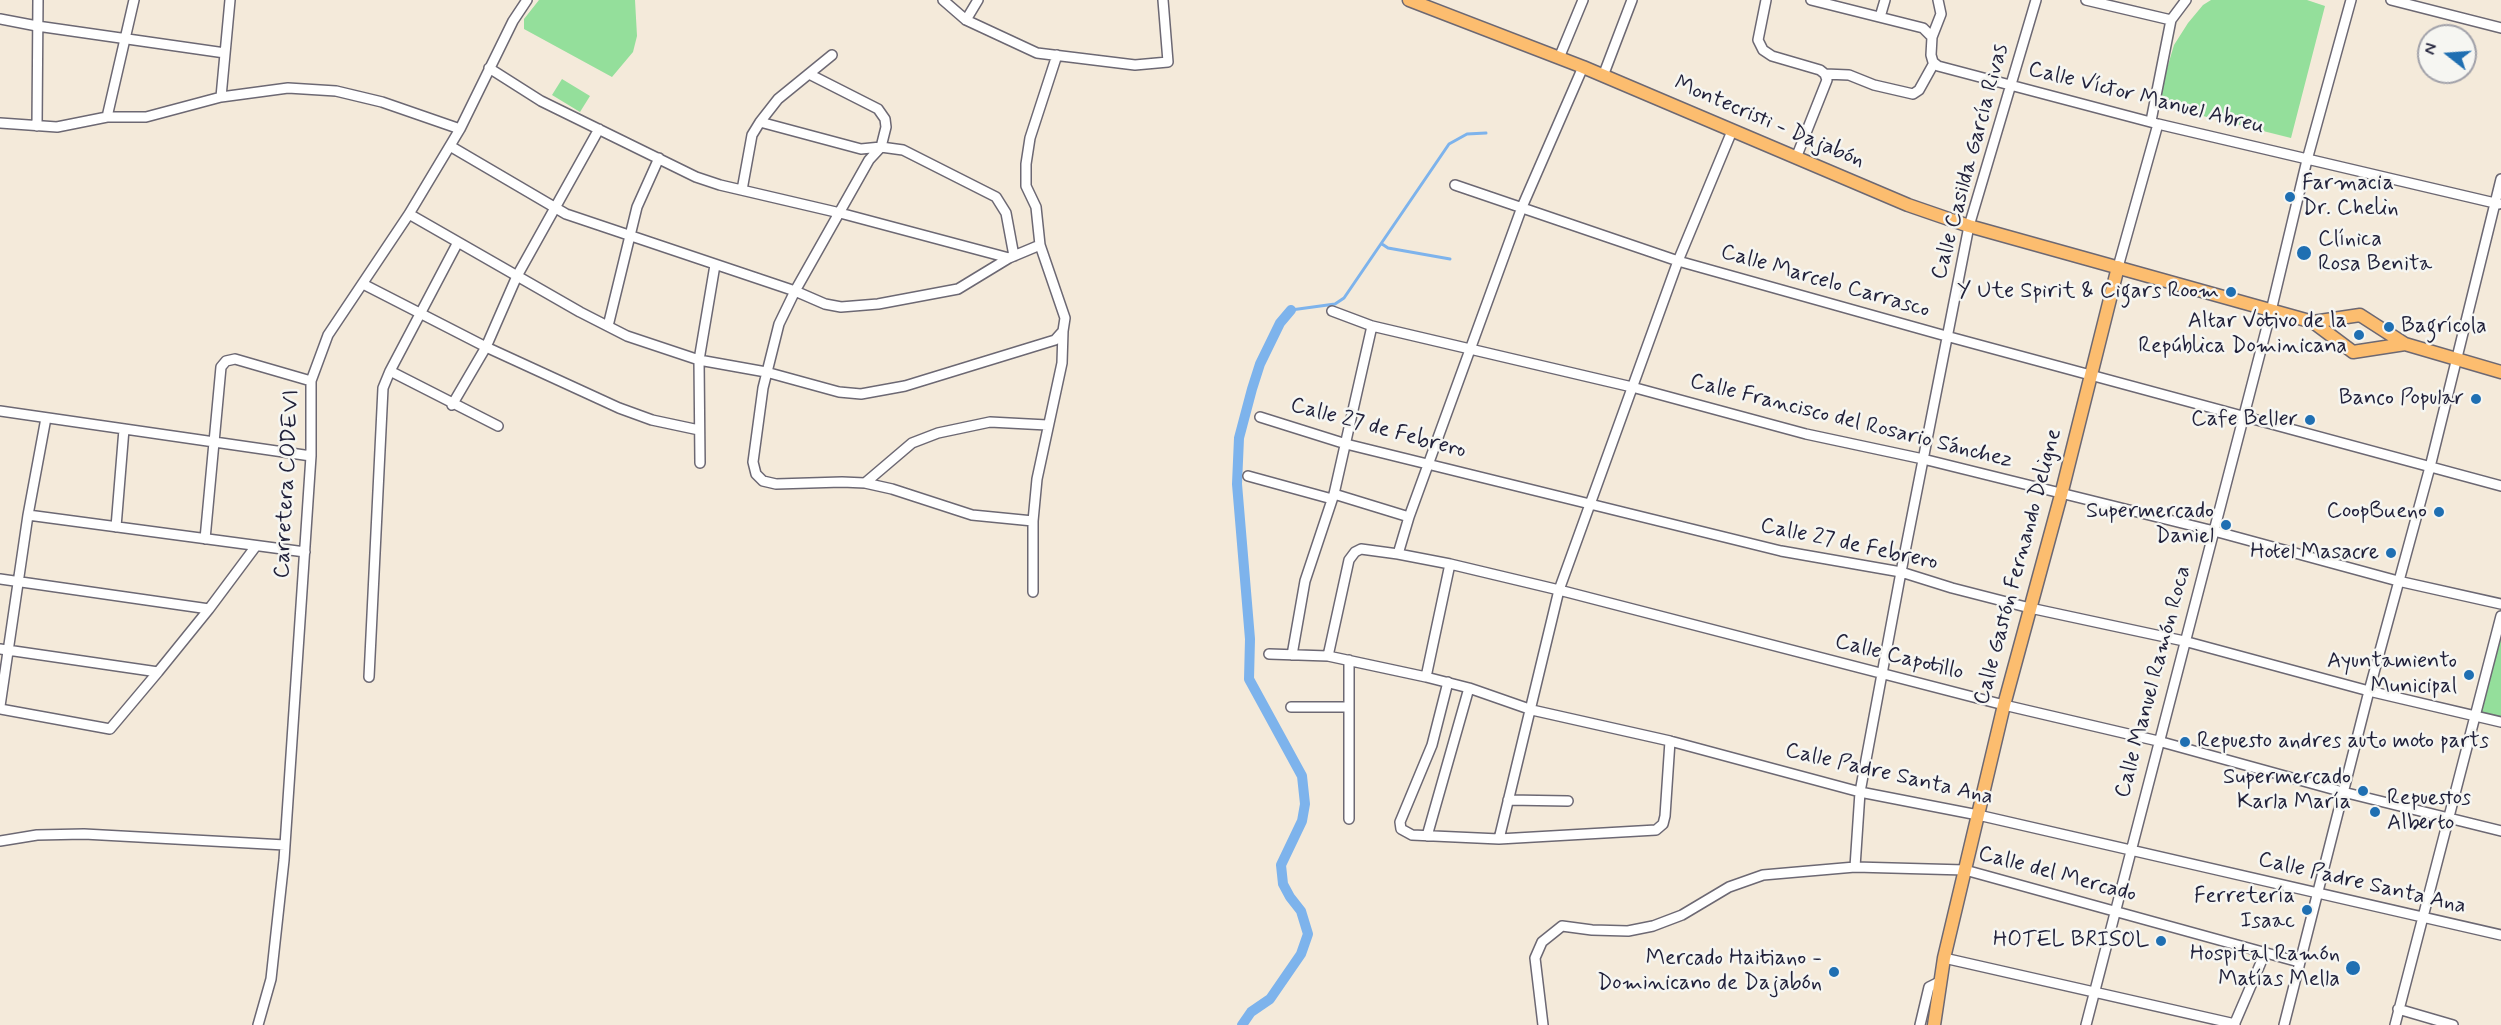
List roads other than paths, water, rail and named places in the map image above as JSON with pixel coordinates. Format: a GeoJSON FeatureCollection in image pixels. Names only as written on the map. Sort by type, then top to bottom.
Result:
{"type":"FeatureCollection","features":[{"type":"Feature","properties":{"kind":"main road","name":"Montecristi - Dajabón"},"geometry":{"type":"LineString","coordinates":[[1409,0],[1583,67],[1908,205],[1969,226],[2313,322]]}},
{"type":"Feature","properties":{"kind":"main road","name":"Calle Gastón Fernando Deligne"},"geometry":{"type":"LineString","coordinates":[[1934,1025],[1944,958],[1977,815],[2118,267]]}},
{"type":"Feature","properties":{"kind":"main road"},"geometry":{"type":"LineString","coordinates":[[2313,322],[2360,315],[2405,344],[2501,372]]}},
{"type":"Feature","properties":{"kind":"main road"},"geometry":{"type":"LineString","coordinates":[[2313,322],[2353,352],[2405,344]]}},
{"type":"Feature","properties":{"kind":"street"},"geometry":{"type":"LineString","coordinates":[[37,126],[38,0]]}},
{"type":"Feature","properties":{"kind":"street"},"geometry":{"type":"LineString","coordinates":[[106,117],[134,0]]}},
{"type":"Feature","properties":{"kind":"street"},"geometry":{"type":"LineString","coordinates":[[221,97],[230,0]]}},
{"type":"Feature","properties":{"kind":"street","name":"Carretera CODEVI"},"geometry":{"type":"LineString","coordinates":[[258,1025],[271,979],[285,845],[311,456],[311,381],[328,334],[409,214],[450,146],[513,21],[527,0]]}},
{"type":"Feature","properties":{"kind":"street"},"geometry":{"type":"LineString","coordinates":[[943,0],[966,20],[1037,53],[1135,65],[1168,62],[1163,0]]}},
{"type":"Feature","properties":{"kind":"street"},"geometry":{"type":"LineString","coordinates":[[966,20],[978,0]]}},
{"type":"Feature","properties":{"kind":"street"},"geometry":{"type":"LineString","coordinates":[[1559,58],[1583,0]]}},
{"type":"Feature","properties":{"kind":"street"},"geometry":{"type":"LineString","coordinates":[[1604,76],[1632,0]]}},
{"type":"Feature","properties":{"kind":"street"},"geometry":{"type":"LineString","coordinates":[[1766,0],[1758,40],[1763,50],[1772,56],[1820,70],[1825,74],[1849,75],[1874,85],[1913,94],[1919,90],[1934,63],[1931,55],[1932,37],[1941,14],[1938,0]]}},
{"type":"Feature","properties":{"kind":"street"},"geometry":{"type":"LineString","coordinates":[[1811,0],[1923,28],[1932,37]]}},
{"type":"Feature","properties":{"kind":"street"},"geometry":{"type":"LineString","coordinates":[[1880,17],[1885,0]]}},
{"type":"Feature","properties":{"kind":"street","name":"Calle Casilda García Rivas"},"geometry":{"type":"LineString","coordinates":[[1855,867],[1860,792],[1946,336],[1969,226],[2036,0]]}},
{"type":"Feature","properties":{"kind":"street"},"geometry":{"type":"LineString","coordinates":[[2086,0],[2171,20],[2186,0]]}},
{"type":"Feature","properties":{"kind":"street","name":"Calle Manuel Ramón Roca"},"geometry":{"type":"LineString","coordinates":[[2086,1025],[2129,851],[2271,311],[2307,160],[2351,0]]}},
{"type":"Feature","properties":{"kind":"street"},"geometry":{"type":"LineString","coordinates":[[2391,0],[2501,28]]}},
{"type":"Feature","properties":{"kind":"street"},"geometry":{"type":"LineString","coordinates":[[0,19],[225,53]]}},
{"type":"Feature","properties":{"kind":"street","name":"Calle Gastón Fernando Deligne"},"geometry":{"type":"LineString","coordinates":[[2118,267],[2155,122],[2171,20]]}},
{"type":"Feature","properties":{"kind":"street"},"geometry":{"type":"LineString","coordinates":[[742,190],[752,135],[760,122],[778,99],[832,55]]}},
{"type":"Feature","properties":{"kind":"street"},"geometry":{"type":"LineString","coordinates":[[1034,592],[1033,521],[1037,479],[1062,363],[1065,318],[1040,245],[1036,207],[1026,186],[1026,164],[1030,138],[1057,56]]}},
{"type":"Feature","properties":{"kind":"street","name":"Calle Víctor Manuel Abreu"},"geometry":{"type":"LineString","coordinates":[[1934,63],[1938,66],[2155,122],[2498,204]]}},
{"type":"Feature","properties":{"kind":"street"},"geometry":{"type":"LineString","coordinates":[[1398,554],[1469,348],[1522,207],[1583,67]]}},
{"type":"Feature","properties":{"kind":"street"},"geometry":{"type":"LineString","coordinates":[[489,68],[541,101],[696,177],[1012,257]]}},
{"type":"Feature","properties":{"kind":"street"},"geometry":{"type":"LineString","coordinates":[[809,74],[878,110],[885,119],[886,127],[881,147],[869,160],[795,291],[779,324],[766,372],[753,462],[756,474],[763,481],[776,484],[865,483],[892,489],[972,515],[1033,521]]}},
{"type":"Feature","properties":{"kind":"street"},"geometry":{"type":"LineString","coordinates":[[1796,158],[1826,85],[1825,74]]}},
{"type":"Feature","properties":{"kind":"street"},"geometry":{"type":"LineString","coordinates":[[0,123],[57,127],[106,117],[146,117],[221,97],[288,88],[336,91],[382,102],[459,129]]}},
{"type":"Feature","properties":{"kind":"street"},"geometry":{"type":"LineString","coordinates":[[760,122],[861,148],[881,147],[903,150],[996,197],[1006,213],[1012,257]]}},
{"type":"Feature","properties":{"kind":"street"},"geometry":{"type":"LineString","coordinates":[[452,405],[486,347],[517,276],[599,129]]}},
{"type":"Feature","properties":{"kind":"street"},"geometry":{"type":"LineString","coordinates":[[1499,839],[1532,710],[1559,590],[1678,261],[1732,131]]}},
{"type":"Feature","properties":{"kind":"street"},"geometry":{"type":"LineString","coordinates":[[450,146],[555,207],[594,225],[795,291],[825,304],[841,307],[878,304],[958,289],[1012,257],[1040,245]]}},
{"type":"Feature","properties":{"kind":"street"},"geometry":{"type":"LineString","coordinates":[[608,326],[637,207],[659,158]]}},
{"type":"Feature","properties":{"kind":"street"},"geometry":{"type":"LineString","coordinates":[[2284,1025],[2369,691],[2498,204],[2501,179]]}},
{"type":"Feature","properties":{"kind":"street","name":"Calle Marcelo Carrasco"},"geometry":{"type":"LineString","coordinates":[[1455,185],[1678,261],[2501,486]]}},
{"type":"Feature","properties":{"kind":"street"},"geometry":{"type":"LineString","coordinates":[[409,214],[627,336],[699,360],[766,372],[839,392],[861,394],[905,386],[1055,340],[1063,331]]}},
{"type":"Feature","properties":{"kind":"street"},"geometry":{"type":"LineString","coordinates":[[369,677],[383,388],[458,242]]}},
{"type":"Feature","properties":{"kind":"street"},"geometry":{"type":"LineString","coordinates":[[700,463],[699,360],[715,266]]}},
{"type":"Feature","properties":{"kind":"street"},"geometry":{"type":"LineString","coordinates":[[363,284],[486,347],[619,408],[652,420],[699,430]]}},
{"type":"Feature","properties":{"kind":"street","name":"Calle Francisco del Rosario Sánchez"},"geometry":{"type":"LineString","coordinates":[[1332,311],[1372,326],[1632,387],[1806,434],[1923,459],[2061,495],[2214,531],[2398,581],[2501,604]]}},
{"type":"Feature","properties":{"kind":"street"},"geometry":{"type":"LineString","coordinates":[[1292,656],[1305,581],[1333,496],[1372,326]]}},
{"type":"Feature","properties":{"kind":"street"},"geometry":{"type":"LineString","coordinates":[[205,539],[216,442],[221,367],[226,361],[235,359],[311,381]]}},
{"type":"Feature","properties":{"kind":"street"},"geometry":{"type":"LineString","coordinates":[[390,371],[452,405],[498,426]]}},
{"type":"Feature","properties":{"kind":"street"},"geometry":{"type":"LineString","coordinates":[[0,411],[311,456]]}},
{"type":"Feature","properties":{"kind":"street","name":"Calle 27 de Febrero"},"geometry":{"type":"LineString","coordinates":[[1260,417],[1346,444],[1589,504],[1781,551],[1901,572],[2030,608],[2184,641],[2369,691],[2501,722]]}},
{"type":"Feature","properties":{"kind":"street"},"geometry":{"type":"LineString","coordinates":[[46,418],[4,650],[0,708],[110,729],[209,609],[256,546]]}},
{"type":"Feature","properties":{"kind":"street"},"geometry":{"type":"LineString","coordinates":[[865,483],[912,443],[938,433],[990,422],[1047,425]]}},
{"type":"Feature","properties":{"kind":"street"},"geometry":{"type":"LineString","coordinates":[[116,527],[124,429]]}},
{"type":"Feature","properties":{"kind":"street"},"geometry":{"type":"LineString","coordinates":[[1248,476],[1409,517]]}},
{"type":"Feature","properties":{"kind":"street"},"geometry":{"type":"LineString","coordinates":[[28,514],[305,552]]}},
{"type":"Feature","properties":{"kind":"street","name":"Calle Capotillo"},"geometry":{"type":"LineString","coordinates":[[1328,656],[1349,560],[1355,552],[1361,549],[1398,554],[1559,590],[2004,705],[2158,741],[2343,792],[2501,831]]}},
{"type":"Feature","properties":{"kind":"street"},"geometry":{"type":"LineString","coordinates":[[1426,677],[1450,564]]}},
{"type":"Feature","properties":{"kind":"street"},"geometry":{"type":"LineString","coordinates":[[0,579],[209,609]]}},
{"type":"Feature","properties":{"kind":"street"},"geometry":{"type":"LineString","coordinates":[[2395,1025],[2397,1009],[2450,819],[2501,616]]}},
{"type":"Feature","properties":{"kind":"street"},"geometry":{"type":"LineString","coordinates":[[4,650],[158,672]]}},
{"type":"Feature","properties":{"kind":"street","name":"Calle Padre Santa Ana"},"geometry":{"type":"LineString","coordinates":[[1269,654],[1328,656],[1448,682],[1532,710],[1670,741],[1860,792],[1977,815],[2501,935]]}},
{"type":"Feature","properties":{"kind":"street"},"geometry":{"type":"LineString","coordinates":[[1348,660],[1349,819]]}},
{"type":"Feature","properties":{"kind":"street"},"geometry":{"type":"LineString","coordinates":[[1448,682],[1432,746],[1400,822],[1404,833],[1499,839],[1656,830],[1663,824],[1665,816],[1670,741]]}},
{"type":"Feature","properties":{"kind":"street"},"geometry":{"type":"LineString","coordinates":[[1427,836],[1469,688]]}},
{"type":"Feature","properties":{"kind":"street"},"geometry":{"type":"LineString","coordinates":[[1292,707],[1348,707]]}},
{"type":"Feature","properties":{"kind":"street"},"geometry":{"type":"LineString","coordinates":[[1508,800],[1568,801]]}},
{"type":"Feature","properties":{"kind":"street"},"geometry":{"type":"LineString","coordinates":[[0,841],[37,835],[84,834],[285,845]]}},
{"type":"Feature","properties":{"kind":"street","name":"Calle del Mercado"},"geometry":{"type":"LineString","coordinates":[[1543,1025],[1535,957],[1542,942],[1562,926],[1628,931],[1653,926],[1682,915],[1729,887],[1763,875],[1855,867],[1965,870],[2299,962]]}},
{"type":"Feature","properties":{"kind":"street"},"geometry":{"type":"LineString","coordinates":[[1944,958],[2234,1024],[2265,953]]}},
{"type":"Feature","properties":{"kind":"street"},"geometry":{"type":"LineString","coordinates":[[1920,1025],[1929,987],[1941,981]]}},
{"type":"Feature","properties":{"kind":"street"},"geometry":{"type":"LineString","coordinates":[[2397,1009],[2452,1025]]}},
{"type":"Feature","properties":{"kind":"waterway"},"geometry":{"type":"LineString","coordinates":[[1291,310],[1335,304],[1344,298],[1449,144],[1467,134],[1486,133]]}},
{"type":"Feature","properties":{"kind":"waterway"},"geometry":{"type":"LineString","coordinates":[[1382,244],[1388,248],[1450,259]]}},
{"type":"Feature","properties":{"kind":"waterway"},"geometry":{"type":"LineString","coordinates":[[1242,1025],[1251,1012],[1270,999],[1301,954],[1308,934],[1301,911],[1283,884],[1281,865],[1302,821],[1305,804],[1302,776],[1249,679],[1250,639],[1237,484],[1239,438],[1252,389],[1260,364],[1280,323],[1291,310]]}},
{"type":"Feature","properties":{"kind":"place","name":"Farmacia Dr. Chelin"},"geometry":{"type":"Point","coordinates":[2290,197]}},
{"type":"Feature","properties":{"kind":"place","name":"Clínica Rosa Benita"},"geometry":{"type":"Point","coordinates":[2304,253]}},
{"type":"Feature","properties":{"kind":"place","name":"Y Ute Spirit & Cigars Room"},"geometry":{"type":"Point","coordinates":[2231,292]}},
{"type":"Feature","properties":{"kind":"place","name":"Bagrícola"},"geometry":{"type":"Point","coordinates":[2389,327]}},
{"type":"Feature","properties":{"kind":"place","name":"Altar Votivo de la República Dominicana"},"geometry":{"type":"Point","coordinates":[2359,335]}},
{"type":"Feature","properties":{"kind":"place","name":"Banco Popular"},"geometry":{"type":"Point","coordinates":[2476,399]}},
{"type":"Feature","properties":{"kind":"place","name":"Cafe Beller"},"geometry":{"type":"Point","coordinates":[2310,420]}},
{"type":"Feature","properties":{"kind":"place","name":"CoopBueno"},"geometry":{"type":"Point","coordinates":[2439,512]}},
{"type":"Feature","properties":{"kind":"place","name":"Supermercado Daniel"},"geometry":{"type":"Point","coordinates":[2226,525]}},
{"type":"Feature","properties":{"kind":"place","name":"Hotel Masacre"},"geometry":{"type":"Point","coordinates":[2391,553]}},
{"type":"Feature","properties":{"kind":"place","name":"Ayuntamiento Municipal"},"geometry":{"type":"Point","coordinates":[2469,675]}},
{"type":"Feature","properties":{"kind":"place","name":"Repuesto andres auto moto parts"},"geometry":{"type":"Point","coordinates":[2185,742]}},
{"type":"Feature","properties":{"kind":"place","name":"Supermercado Karla María"},"geometry":{"type":"Point","coordinates":[2363,791]}},
{"type":"Feature","properties":{"kind":"place","name":"Repuestos Alberto"},"geometry":{"type":"Point","coordinates":[2375,812]}},
{"type":"Feature","properties":{"kind":"place","name":"Ferretería Isaac"},"geometry":{"type":"Point","coordinates":[2307,910]}},
{"type":"Feature","properties":{"kind":"place","name":"HOTEL BRISOL"},"geometry":{"type":"Point","coordinates":[2161,941]}},
{"type":"Feature","properties":{"kind":"place","name":"Hospital Ramón Matías Mella"},"geometry":{"type":"Point","coordinates":[2353,968]}},
{"type":"Feature","properties":{"kind":"place","name":"Mercado Haitiano - Dominicano de Dajabón"},"geometry":{"type":"Point","coordinates":[1834,972]}}]}
